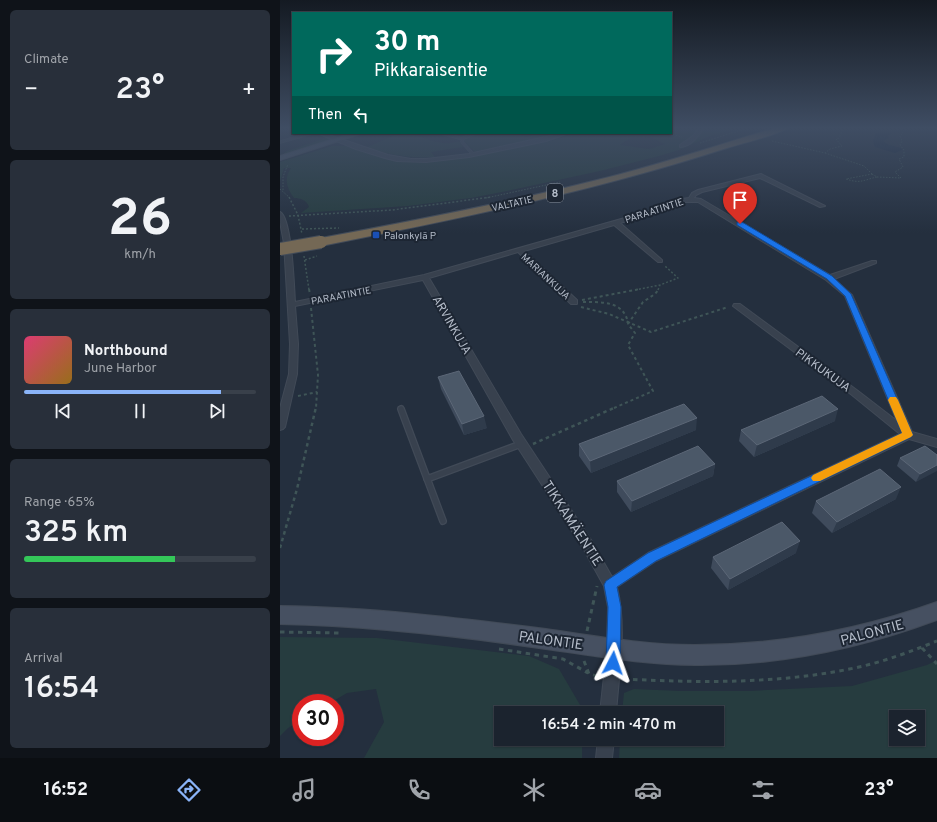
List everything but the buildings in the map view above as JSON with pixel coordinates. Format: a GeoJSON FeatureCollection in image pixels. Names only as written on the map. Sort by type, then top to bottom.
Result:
{"type":"FeatureCollection","features":[{"type":"Feature","properties":{"kind":"highway","name":"VALTATIE"},"geometry":{"type":"LineString","coordinates":[[280,249],[445,218],[559,192],[652,168],[668,162]]}},
{"type":"Feature","properties":{"kind":"street"},"geometry":{"type":"LineString","coordinates":[[692,199],[694,194],[700,191],[761,176],[822,206]]}},
{"type":"Feature","properties":{"kind":"street","name":"PARAATINTIE"},"geometry":{"type":"LineString","coordinates":[[291,305],[425,277],[692,199],[704,203],[829,278],[848,295],[908,435]]}},
{"type":"Feature","properties":{"kind":"street"},"geometry":{"type":"LineString","coordinates":[[280,427],[293,374],[294,344],[287,243],[281,216]]}},
{"type":"Feature","properties":{"kind":"street"},"geometry":{"type":"LineString","coordinates":[[615,222],[660,261]]}},
{"type":"Feature","properties":{"kind":"street","name":"MARIANKUJA"},"geometry":{"type":"LineString","coordinates":[[519,250],[574,302]]}},
{"type":"Feature","properties":{"kind":"street"},"geometry":{"type":"LineString","coordinates":[[829,278],[874,262]]}},
{"type":"Feature","properties":{"kind":"street","name":"ARVINKUJA"},"geometry":{"type":"LineString","coordinates":[[425,277],[480,372]]}},
{"type":"Feature","properties":{"kind":"street","name":"PIKKUKUJA"},"geometry":{"type":"LineString","coordinates":[[737,306],[855,393],[908,435]]}},
{"type":"Feature","properties":{"kind":"street","name":"TIKKAMÄENTIE"},"geometry":{"type":"LineString","coordinates":[[480,372],[523,446],[595,556],[610,585],[615,607],[614,648],[609,706]]}},
{"type":"Feature","properties":{"kind":"street"},"geometry":{"type":"LineString","coordinates":[[610,585],[652,557],[908,435],[937,443]]}},
{"type":"Feature","properties":{"kind":"street","name":"PALONTIE"},"geometry":{"type":"LineString","coordinates":[[280,615],[312,615],[418,622],[657,653],[714,655],[770,652],[872,634],[937,611]]}},
{"type":"Feature","properties":{"kind":"street"},"geometry":{"type":"LineString","coordinates":[[604,758],[605,746]]}},
{"type":"Feature","properties":{"kind":"lane"},"geometry":{"type":"LineString","coordinates":[[401,409],[443,521]]}},
{"type":"Feature","properties":{"kind":"lane"},"geometry":{"type":"LineString","coordinates":[[427,479],[523,446]]}},
{"type":"Feature","properties":{"kind":"path"},"geometry":{"type":"LineString","coordinates":[[283,190],[283,177],[288,162]]}},
{"type":"Feature","properties":{"kind":"path"},"geometry":{"type":"LineString","coordinates":[[853,162],[864,166],[877,177],[892,179],[901,178],[895,174],[899,168],[903,167],[899,162]]}},
{"type":"Feature","properties":{"kind":"path"},"geometry":{"type":"LineString","coordinates":[[872,174],[846,179],[860,183],[877,177]]}},
{"type":"Feature","properties":{"kind":"path"},"geometry":{"type":"LineString","coordinates":[[281,216],[429,206],[486,198],[560,182]]}},
{"type":"Feature","properties":{"kind":"path"},"geometry":{"type":"LineString","coordinates":[[280,189],[283,190],[290,198],[297,215],[302,236]]}},
{"type":"Feature","properties":{"kind":"path"},"geometry":{"type":"LineString","coordinates":[[280,548],[297,489],[317,403],[318,375],[304,254]]}},
{"type":"Feature","properties":{"kind":"path"},"geometry":{"type":"LineString","coordinates":[[574,302],[660,285],[678,278],[660,261]]}},
{"type":"Feature","properties":{"kind":"path"},"geometry":{"type":"LineString","coordinates":[[628,324],[635,311],[644,300],[655,295],[660,285]]}},
{"type":"Feature","properties":{"kind":"path"},"geometry":{"type":"LineString","coordinates":[[574,302],[584,308],[609,314],[628,324],[651,332],[721,309],[737,306]]}},
{"type":"Feature","properties":{"kind":"path"},"geometry":{"type":"LineString","coordinates":[[523,446],[653,391],[628,345],[635,333],[628,324],[628,315],[624,310],[615,304],[574,302]]}},
{"type":"Feature","properties":{"kind":"path"},"geometry":{"type":"LineString","coordinates":[[287,398],[317,392]]}},
{"type":"Feature","properties":{"kind":"path"},"geometry":{"type":"LineString","coordinates":[[280,632],[347,634]]}},
{"type":"Feature","properties":{"kind":"path"},"geometry":{"type":"LineString","coordinates":[[493,648],[563,659],[589,674]]}},
{"type":"Feature","properties":{"kind":"path"},"geometry":{"type":"LineString","coordinates":[[922,648],[937,664]]}},
{"type":"Feature","properties":{"kind":"green space"},"geometry":{"type":"Polygon","coordinates":[[[280,162],[634,162],[471,198],[408,206],[301,213],[309,207],[303,200],[294,198],[289,190],[287,176],[291,168],[284,168],[280,182],[280,162]]]}},
{"type":"Feature","properties":{"kind":"green space"},"geometry":{"type":"Polygon","coordinates":[[[280,637],[377,638],[529,656],[559,669],[581,706],[494,706],[494,746],[582,746],[582,758],[364,758],[384,722],[376,689],[347,693],[344,695],[292,694],[292,726],[280,736],[280,637]]]}},
{"type":"Feature","properties":{"kind":"green space"},"geometry":{"type":"Polygon","coordinates":[[[937,660],[937,758],[619,758],[620,746],[724,746],[724,706],[623,706],[624,693],[634,689],[749,691],[852,686],[927,665],[937,660]]]}},
{"type":"Feature","properties":{"kind":"slow traffic"},"geometry":{"type":"LineString","coordinates":[[817,478],[908,435],[893,400]]}},
{"type":"Feature","properties":{"kind":"place","name":"Palonkylä P"},"geometry":{"type":"Point","coordinates":[376,235]}},
{"type":"Feature","properties":{"kind":"route"},"geometry":{"type":"LineString","coordinates":[[613,663],[615,607],[610,585],[652,557],[908,435],[848,295],[829,278],[740,224]]}}]}
